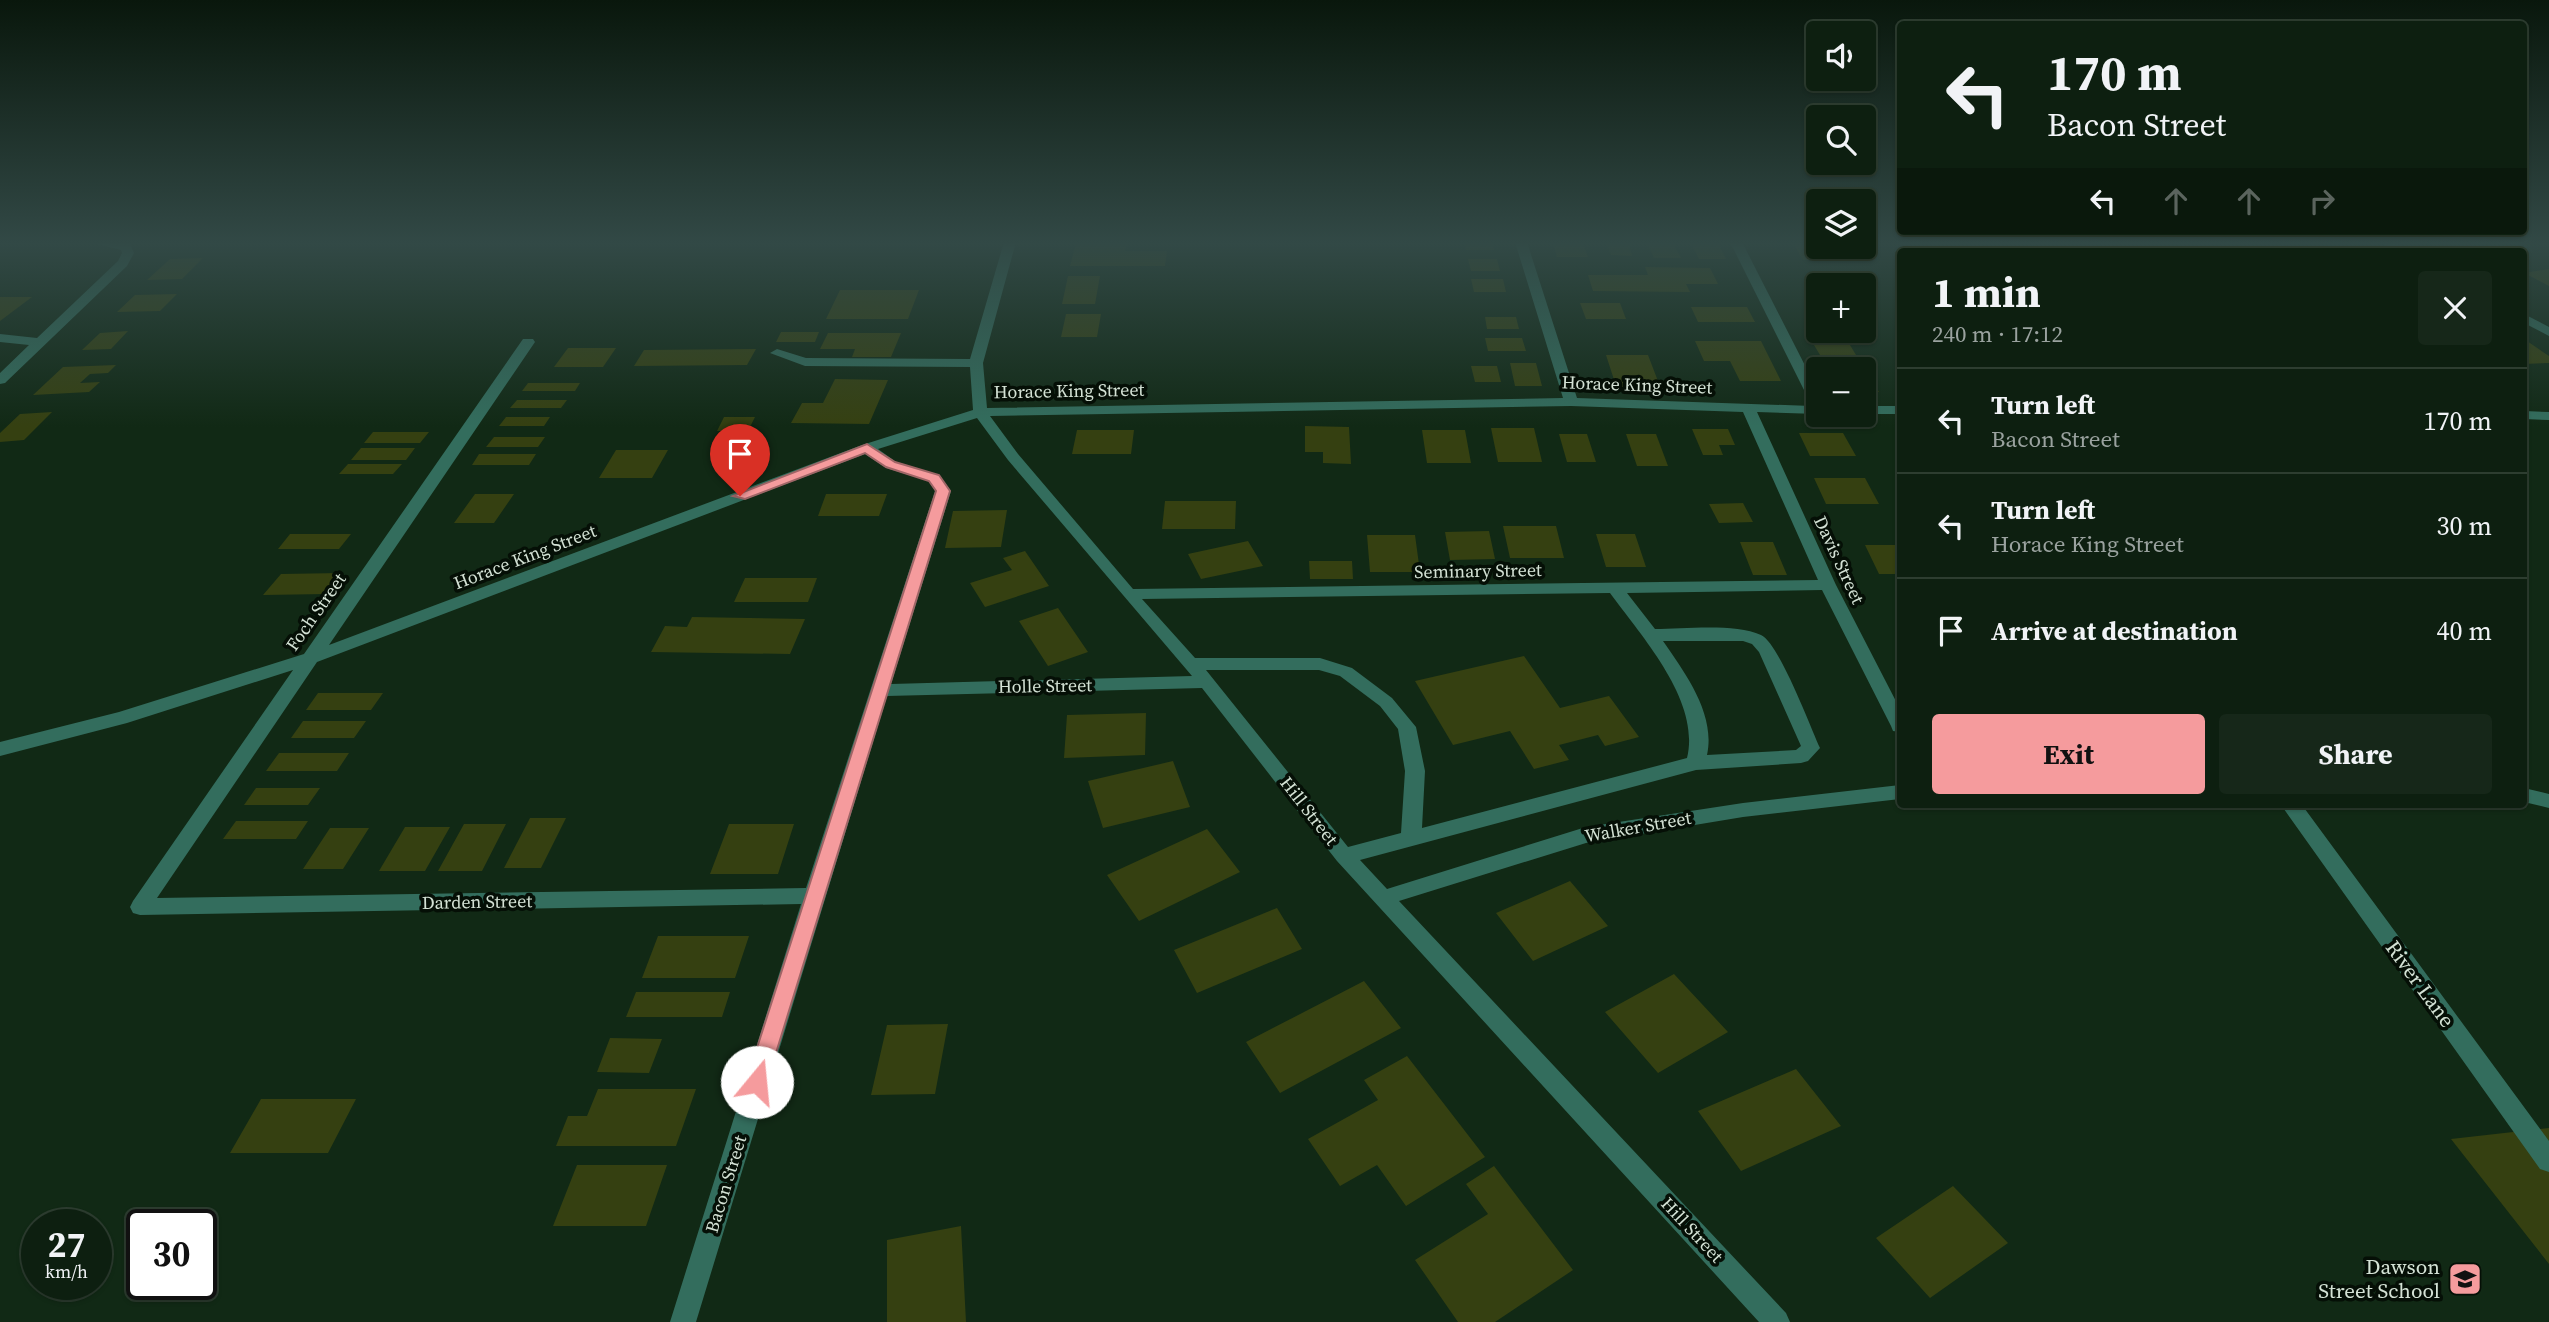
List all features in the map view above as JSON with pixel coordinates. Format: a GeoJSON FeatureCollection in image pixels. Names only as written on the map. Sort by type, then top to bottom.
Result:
{"type":"FeatureCollection","features":[{"type":"Feature","properties":{"kind":"street"},"geometry":{"type":"LineString","coordinates":[[0,380],[80,304]]}},
{"type":"Feature","properties":{"kind":"street"},"geometry":{"type":"LineString","coordinates":[[980,412],[976,363],[993,304]]}},
{"type":"Feature","properties":{"kind":"street"},"geometry":{"type":"LineString","coordinates":[[1540,304],[1571,402]]}},
{"type":"Feature","properties":{"kind":"street"},"geometry":{"type":"LineString","coordinates":[[1767,304],[1806,380]]}},
{"type":"Feature","properties":{"kind":"street"},"geometry":{"type":"LineString","coordinates":[[2527,320],[2549,332]]}},
{"type":"Feature","properties":{"kind":"street"},"geometry":{"type":"LineString","coordinates":[[0,338],[40,342]]}},
{"type":"Feature","properties":{"kind":"street","name":"Foch Street"},"geometry":{"type":"LineString","coordinates":[[140,907],[528,342]]}},
{"type":"Feature","properties":{"kind":"street"},"geometry":{"type":"LineString","coordinates":[[776,353],[805,362],[976,363]]}},
{"type":"Feature","properties":{"kind":"street","name":"Horace King Street"},"geometry":{"type":"LineString","coordinates":[[0,749],[121,718],[309,660],[867,448],[980,412],[1571,402],[1806,410]]}},
{"type":"Feature","properties":{"kind":"street","name":"Davis Street"},"geometry":{"type":"LineString","coordinates":[[1748,408],[1828,585],[1897,720]]}},
{"type":"Feature","properties":{"kind":"street"},"geometry":{"type":"LineString","coordinates":[[1876,410],[1897,410]]}},
{"type":"Feature","properties":{"kind":"street","name":"Hill Street"},"geometry":{"type":"LineString","coordinates":[[980,412],[1013,457],[1128,594],[1208,682],[1344,856],[1777,1322]]}},
{"type":"Feature","properties":{"kind":"street"},"geometry":{"type":"LineString","coordinates":[[2527,415],[2549,416]]}},
{"type":"Feature","properties":{"kind":"street","name":"Bacon Street"},"geometry":{"type":"LineString","coordinates":[[683,1322],[814,896],[882,690],[943,491],[934,478],[891,464],[867,448]]}},
{"type":"Feature","properties":{"kind":"street","name":"Seminary Street"},"geometry":{"type":"LineString","coordinates":[[1128,594],[1828,585]]}},
{"type":"Feature","properties":{"kind":"street"},"geometry":{"type":"LineString","coordinates":[[1616,589],[1649,635],[1694,709],[1700,742],[1696,763]]}},
{"type":"Feature","properties":{"kind":"street"},"geometry":{"type":"LineString","coordinates":[[1344,856],[1696,763],[1801,756],[1811,748],[1768,650],[1758,640],[1744,635],[1649,635]]}},
{"type":"Feature","properties":{"kind":"street"},"geometry":{"type":"LineString","coordinates":[[1190,664],[1320,664],[1346,672],[1386,702],[1407,727],[1415,771],[1411,840]]}},
{"type":"Feature","properties":{"kind":"street","name":"Holle Street"},"geometry":{"type":"LineString","coordinates":[[882,690],[1208,682]]}},
{"type":"Feature","properties":{"kind":"street","name":"Walker Street"},"geometry":{"type":"LineString","coordinates":[[1384,898],[1586,835],[1743,810],[1897,792]]}},
{"type":"Feature","properties":{"kind":"street"},"geometry":{"type":"LineString","coordinates":[[2527,796],[2549,801]]}},
{"type":"Feature","properties":{"kind":"street","name":"River Lane"},"geometry":{"type":"LineString","coordinates":[[2293,808],[2549,1161]]}},
{"type":"Feature","properties":{"kind":"street","name":"Darden Street"},"geometry":{"type":"LineString","coordinates":[[140,907],[814,896]]}},
{"type":"Feature","properties":{"kind":"building"},"geometry":{"type":"Polygon","coordinates":[[[0,304],[23,304],[0,321],[0,304]]]}},
{"type":"Feature","properties":{"kind":"building"},"geometry":{"type":"Polygon","coordinates":[[[126,304],[167,304],[160,311],[117,312],[126,304]]]}},
{"type":"Feature","properties":{"kind":"building"},"geometry":{"type":"Polygon","coordinates":[[[833,304],[914,304],[908,319],[826,319],[833,304]]]}},
{"type":"Feature","properties":{"kind":"building"},"geometry":{"type":"Polygon","coordinates":[[[1580,304],[1620,304],[1626,319],[1586,319],[1580,304]]]}},
{"type":"Feature","properties":{"kind":"building"},"geometry":{"type":"Polygon","coordinates":[[[1691,307],[1747,307],[1755,322],[1698,322],[1691,307]]]}},
{"type":"Feature","properties":{"kind":"building"},"geometry":{"type":"Polygon","coordinates":[[[1066,314],[1101,314],[1097,337],[1061,337],[1066,314]]]}},
{"type":"Feature","properties":{"kind":"building"},"geometry":{"type":"Polygon","coordinates":[[[1485,317],[1516,317],[1519,329],[1487,329],[1485,317]]]}},
{"type":"Feature","properties":{"kind":"building"},"geometry":{"type":"Polygon","coordinates":[[[128,331],[111,349],[82,350],[100,333],[128,331]]]}},
{"type":"Feature","properties":{"kind":"building"},"geometry":{"type":"Polygon","coordinates":[[[781,332],[819,332],[815,342],[776,342],[781,332]]]}},
{"type":"Feature","properties":{"kind":"building"},"geometry":{"type":"Polygon","coordinates":[[[828,333],[901,333],[891,357],[852,357],[855,349],[820,349],[828,333]]]}},
{"type":"Feature","properties":{"kind":"building"},"geometry":{"type":"Polygon","coordinates":[[[1485,338],[1522,338],[1526,351],[1488,351],[1485,338]]]}},
{"type":"Feature","properties":{"kind":"building"},"geometry":{"type":"Polygon","coordinates":[[[1695,341],[1761,341],[1781,381],[1740,381],[1730,361],[1704,361],[1695,341]]]}},
{"type":"Feature","properties":{"kind":"building"},"geometry":{"type":"Polygon","coordinates":[[[2527,341],[2549,356],[2549,363],[2527,364],[2527,341]]]}},
{"type":"Feature","properties":{"kind":"building"},"geometry":{"type":"Polygon","coordinates":[[[1814,345],[1850,345],[1857,357],[1821,357],[1814,345]]]}},
{"type":"Feature","properties":{"kind":"building"},"geometry":{"type":"Polygon","coordinates":[[[568,348],[616,348],[603,367],[554,367],[568,348]]]}},
{"type":"Feature","properties":{"kind":"building"},"geometry":{"type":"Polygon","coordinates":[[[756,349],[747,365],[634,366],[644,350],[756,349]]]}},
{"type":"Feature","properties":{"kind":"building"},"geometry":{"type":"Polygon","coordinates":[[[1606,355],[1648,355],[1661,389],[1617,389],[1606,355]]]}},
{"type":"Feature","properties":{"kind":"building"},"geometry":{"type":"Polygon","coordinates":[[[1510,363],[1536,363],[1542,386],[1515,386],[1510,363]]]}},
{"type":"Feature","properties":{"kind":"building"},"geometry":{"type":"Polygon","coordinates":[[[116,365],[108,373],[90,374],[80,383],[100,382],[89,392],[33,395],[63,367],[116,365]]]}},
{"type":"Feature","properties":{"kind":"building"},"geometry":{"type":"Polygon","coordinates":[[[1471,366],[1497,366],[1501,382],[1475,382],[1471,366]]]}},
{"type":"Feature","properties":{"kind":"building"},"geometry":{"type":"Polygon","coordinates":[[[835,379],[888,380],[869,424],[791,423],[802,403],[823,403],[835,379]]]}},
{"type":"Feature","properties":{"kind":"building"},"geometry":{"type":"Polygon","coordinates":[[[528,383],[580,383],[575,391],[522,391],[528,383]]]}},
{"type":"Feature","properties":{"kind":"building"},"geometry":{"type":"Polygon","coordinates":[[[517,400],[567,400],[561,408],[510,408],[517,400]]]}},
{"type":"Feature","properties":{"kind":"building"},"geometry":{"type":"Polygon","coordinates":[[[52,412],[24,440],[0,442],[0,433],[20,414],[52,412]]]}},
{"type":"Feature","properties":{"kind":"building"},"geometry":{"type":"Polygon","coordinates":[[[506,417],[550,417],[544,426],[499,426],[506,417]]]}},
{"type":"Feature","properties":{"kind":"building"},"geometry":{"type":"Polygon","coordinates":[[[724,417],[755,417],[748,431],[717,431],[724,417]]]}},
{"type":"Feature","properties":{"kind":"building"},"geometry":{"type":"Polygon","coordinates":[[[1305,426],[1349,427],[1351,464],[1323,463],[1323,452],[1305,452],[1305,426]]]}},
{"type":"Feature","properties":{"kind":"building"},"geometry":{"type":"Polygon","coordinates":[[[1491,428],[1534,428],[1542,462],[1498,462],[1491,428]]]}},
{"type":"Feature","properties":{"kind":"building"},"geometry":{"type":"Polygon","coordinates":[[[1692,429],[1728,429],[1735,445],[1719,445],[1723,455],[1703,455],[1692,429]]]}},
{"type":"Feature","properties":{"kind":"building"},"geometry":{"type":"Polygon","coordinates":[[[1077,430],[1134,430],[1131,454],[1072,454],[1077,430]]]}},
{"type":"Feature","properties":{"kind":"building"},"geometry":{"type":"Polygon","coordinates":[[[1422,430],[1465,430],[1471,463],[1427,463],[1422,430]]]}},
{"type":"Feature","properties":{"kind":"building"},"geometry":{"type":"Polygon","coordinates":[[[373,432],[429,432],[420,443],[364,443],[373,432]]]}},
{"type":"Feature","properties":{"kind":"building"},"geometry":{"type":"Polygon","coordinates":[[[1799,433],[1843,433],[1856,456],[1810,456],[1799,433]]]}},
{"type":"Feature","properties":{"kind":"building"},"geometry":{"type":"Polygon","coordinates":[[[1559,434],[1587,434],[1596,462],[1567,462],[1559,434]]]}},
{"type":"Feature","properties":{"kind":"building"},"geometry":{"type":"Polygon","coordinates":[[[1626,434],[1656,434],[1668,466],[1637,466],[1626,434]]]}},
{"type":"Feature","properties":{"kind":"building"},"geometry":{"type":"Polygon","coordinates":[[[494,437],[545,437],[538,447],[486,447],[494,437]]]}},
{"type":"Feature","properties":{"kind":"building"},"geometry":{"type":"Polygon","coordinates":[[[361,448],[415,448],[406,460],[351,460],[361,448]]]}},
{"type":"Feature","properties":{"kind":"building"},"geometry":{"type":"Polygon","coordinates":[[[616,450],[668,450],[652,478],[599,478],[616,450]]]}},
{"type":"Feature","properties":{"kind":"building"},"geometry":{"type":"Polygon","coordinates":[[[479,454],[536,454],[529,465],[472,465],[479,454]]]}},
{"type":"Feature","properties":{"kind":"building"},"geometry":{"type":"Polygon","coordinates":[[[348,464],[402,464],[393,474],[339,474],[348,464]]]}},
{"type":"Feature","properties":{"kind":"building"},"geometry":{"type":"Polygon","coordinates":[[[1814,478],[1865,478],[1879,504],[1826,504],[1814,478]]]}},
{"type":"Feature","properties":{"kind":"building"},"geometry":{"type":"Polygon","coordinates":[[[475,494],[514,494],[494,523],[454,523],[475,494]]]}},
{"type":"Feature","properties":{"kind":"building"},"geometry":{"type":"Polygon","coordinates":[[[826,494],[887,494],[879,516],[818,516],[826,494]]]}},
{"type":"Feature","properties":{"kind":"building"},"geometry":{"type":"Polygon","coordinates":[[[1165,501],[1236,501],[1235,529],[1162,529],[1165,501]]]}},
{"type":"Feature","properties":{"kind":"building"},"geometry":{"type":"Polygon","coordinates":[[[1743,503],[1753,522],[1719,523],[1709,504],[1743,503]]]}},
{"type":"Feature","properties":{"kind":"building"},"geometry":{"type":"Polygon","coordinates":[[[1007,510],[1001,547],[945,548],[953,511],[1007,510]]]}},
{"type":"Feature","properties":{"kind":"building"},"geometry":{"type":"Polygon","coordinates":[[[1503,526],[1556,526],[1564,558],[1510,558],[1503,526]]]}},
{"type":"Feature","properties":{"kind":"building"},"geometry":{"type":"Polygon","coordinates":[[[1489,531],[1495,559],[1450,560],[1445,532],[1489,531]]]}},
{"type":"Feature","properties":{"kind":"building"},"geometry":{"type":"Polygon","coordinates":[[[290,534],[351,534],[339,549],[278,549],[290,534]]]}},
{"type":"Feature","properties":{"kind":"building"},"geometry":{"type":"Polygon","coordinates":[[[1596,534],[1635,534],[1646,567],[1606,567],[1596,534]]]}},
{"type":"Feature","properties":{"kind":"building"},"geometry":{"type":"Polygon","coordinates":[[[1367,535],[1415,535],[1420,572],[1370,572],[1367,535]]]}},
{"type":"Feature","properties":{"kind":"building"},"geometry":{"type":"Polygon","coordinates":[[[1248,541],[1263,566],[1201,579],[1188,554],[1248,541]]]}},
{"type":"Feature","properties":{"kind":"building"},"geometry":{"type":"Polygon","coordinates":[[[1740,542],[1773,542],[1787,575],[1753,575],[1740,542]]]}},
{"type":"Feature","properties":{"kind":"building"},"geometry":{"type":"Polygon","coordinates":[[[1865,545],[1897,545],[1897,574],[1879,574],[1865,545]]]}},
{"type":"Feature","properties":{"kind":"building"},"geometry":{"type":"Polygon","coordinates":[[[1025,551],[1049,586],[985,607],[970,583],[1012,570],[1003,558],[1025,551]]]}},
{"type":"Feature","properties":{"kind":"building"},"geometry":{"type":"Polygon","coordinates":[[[1309,561],[1352,561],[1353,579],[1310,579],[1309,561]]]}},
{"type":"Feature","properties":{"kind":"building"},"geometry":{"type":"Polygon","coordinates":[[[342,573],[326,594],[263,595],[281,574],[342,573]]]}},
{"type":"Feature","properties":{"kind":"building"},"geometry":{"type":"Polygon","coordinates":[[[745,578],[817,578],[808,602],[734,602],[745,578]]]}},
{"type":"Feature","properties":{"kind":"building"},"geometry":{"type":"Polygon","coordinates":[[[1058,608],[1088,652],[1048,666],[1019,621],[1058,608]]]}},
{"type":"Feature","properties":{"kind":"building"},"geometry":{"type":"Polygon","coordinates":[[[692,617],[805,619],[790,654],[651,652],[665,626],[687,627],[692,617]]]}},
{"type":"Feature","properties":{"kind":"building"},"geometry":{"type":"Polygon","coordinates":[[[1524,656],[1560,708],[1609,696],[1639,737],[1605,746],[1598,735],[1559,745],[1569,760],[1534,769],[1510,731],[1453,745],[1415,681],[1524,656]]]}},
{"type":"Feature","properties":{"kind":"building"},"geometry":{"type":"Polygon","coordinates":[[[318,693],[383,693],[371,710],[306,710],[318,693]]]}},
{"type":"Feature","properties":{"kind":"building"},"geometry":{"type":"Polygon","coordinates":[[[1146,713],[1145,755],[1064,758],[1067,715],[1146,713]]]}},
{"type":"Feature","properties":{"kind":"building"},"geometry":{"type":"Polygon","coordinates":[[[303,721],[366,721],[354,738],[291,738],[303,721]]]}},
{"type":"Feature","properties":{"kind":"building"},"geometry":{"type":"Polygon","coordinates":[[[279,753],[349,753],[337,771],[266,771],[279,753]]]}},
{"type":"Feature","properties":{"kind":"building"},"geometry":{"type":"Polygon","coordinates":[[[1173,761],[1190,807],[1103,828],[1088,781],[1173,761]]]}},
{"type":"Feature","properties":{"kind":"building"},"geometry":{"type":"Polygon","coordinates":[[[256,788],[320,788],[308,805],[244,805],[256,788]]]}},
{"type":"Feature","properties":{"kind":"building"},"geometry":{"type":"Polygon","coordinates":[[[530,818],[566,818],[541,868],[504,868],[530,818]]]}},
{"type":"Feature","properties":{"kind":"building"},"geometry":{"type":"Polygon","coordinates":[[[236,821],[308,821],[296,839],[223,839],[236,821]]]}},
{"type":"Feature","properties":{"kind":"building"},"geometry":{"type":"Polygon","coordinates":[[[464,824],[506,824],[482,871],[438,871],[464,824]]]}},
{"type":"Feature","properties":{"kind":"building"},"geometry":{"type":"Polygon","coordinates":[[[729,824],[794,824],[778,874],[710,874],[729,824]]]}},
{"type":"Feature","properties":{"kind":"building"},"geometry":{"type":"Polygon","coordinates":[[[405,827],[450,827],[425,871],[379,871],[405,827]]]}},
{"type":"Feature","properties":{"kind":"building"},"geometry":{"type":"Polygon","coordinates":[[[330,828],[369,828],[343,869],[303,869],[330,828]]]}},
{"type":"Feature","properties":{"kind":"building"},"geometry":{"type":"Polygon","coordinates":[[[1207,829],[1240,872],[1139,921],[1107,875],[1207,829]]]}},
{"type":"Feature","properties":{"kind":"building"},"geometry":{"type":"Polygon","coordinates":[[[1570,881],[1608,926],[1533,961],[1496,913],[1570,881]]]}},
{"type":"Feature","properties":{"kind":"building"},"geometry":{"type":"Polygon","coordinates":[[[1277,908],[1302,949],[1197,993],[1174,950],[1277,908]]]}},
{"type":"Feature","properties":{"kind":"building"},"geometry":{"type":"Polygon","coordinates":[[[658,936],[749,936],[735,978],[642,978],[658,936]]]}},
{"type":"Feature","properties":{"kind":"building"},"geometry":{"type":"Polygon","coordinates":[[[1674,974],[1728,1032],[1658,1073],[1605,1012],[1674,974]]]}},
{"type":"Feature","properties":{"kind":"building"},"geometry":{"type":"Polygon","coordinates":[[[1364,981],[1401,1028],[1280,1093],[1246,1042],[1364,981]]]}},
{"type":"Feature","properties":{"kind":"building"},"geometry":{"type":"Polygon","coordinates":[[[636,992],[730,992],[722,1017],[626,1017],[636,992]]]}},
{"type":"Feature","properties":{"kind":"building"},"geometry":{"type":"Polygon","coordinates":[[[948,1024],[935,1094],[871,1095],[887,1025],[948,1024]]]}},
{"type":"Feature","properties":{"kind":"building"},"geometry":{"type":"Polygon","coordinates":[[[610,1038],[662,1039],[649,1073],[597,1072],[610,1038]]]}},
{"type":"Feature","properties":{"kind":"building"},"geometry":{"type":"Polygon","coordinates":[[[1407,1056],[1485,1157],[1406,1206],[1377,1165],[1340,1186],[1308,1139],[1378,1100],[1364,1080],[1407,1056]]]}},
{"type":"Feature","properties":{"kind":"building"},"geometry":{"type":"Polygon","coordinates":[[[1796,1069],[1841,1126],[1741,1171],[1698,1111],[1796,1069]]]}},
{"type":"Feature","properties":{"kind":"building"},"geometry":{"type":"Polygon","coordinates":[[[598,1089],[696,1089],[676,1146],[556,1146],[568,1116],[587,1116],[598,1089]]]}},
{"type":"Feature","properties":{"kind":"building"},"geometry":{"type":"Polygon","coordinates":[[[261,1099],[356,1099],[328,1153],[230,1153],[261,1099]]]}},
{"type":"Feature","properties":{"kind":"building"},"geometry":{"type":"Polygon","coordinates":[[[2549,1128],[2549,1264],[2451,1139],[2549,1128]]]}},
{"type":"Feature","properties":{"kind":"building"},"geometry":{"type":"Polygon","coordinates":[[[577,1165],[667,1165],[646,1226],[553,1226],[577,1165]]]}},
{"type":"Feature","properties":{"kind":"building"},"geometry":{"type":"Polygon","coordinates":[[[1494,1166],[1573,1270],[1495,1322],[1458,1322],[1415,1260],[1488,1214],[1466,1184],[1494,1166]]]}},
{"type":"Feature","properties":{"kind":"building"},"geometry":{"type":"Polygon","coordinates":[[[1953,1186],[2008,1243],[1930,1298],[1876,1238],[1953,1186]]]}},
{"type":"Feature","properties":{"kind":"building"},"geometry":{"type":"Polygon","coordinates":[[[961,1226],[966,1322],[887,1322],[887,1240],[961,1226]]]}},
{"type":"Feature","properties":{"kind":"place","name":"Dawson Street School"},"geometry":{"type":"Point","coordinates":[2465,1279]}},
{"type":"Feature","properties":{"kind":"route"},"geometry":{"type":"LineString","coordinates":[[740,496],[867,448],[891,464],[934,478],[943,491],[757,1082]]}}]}
